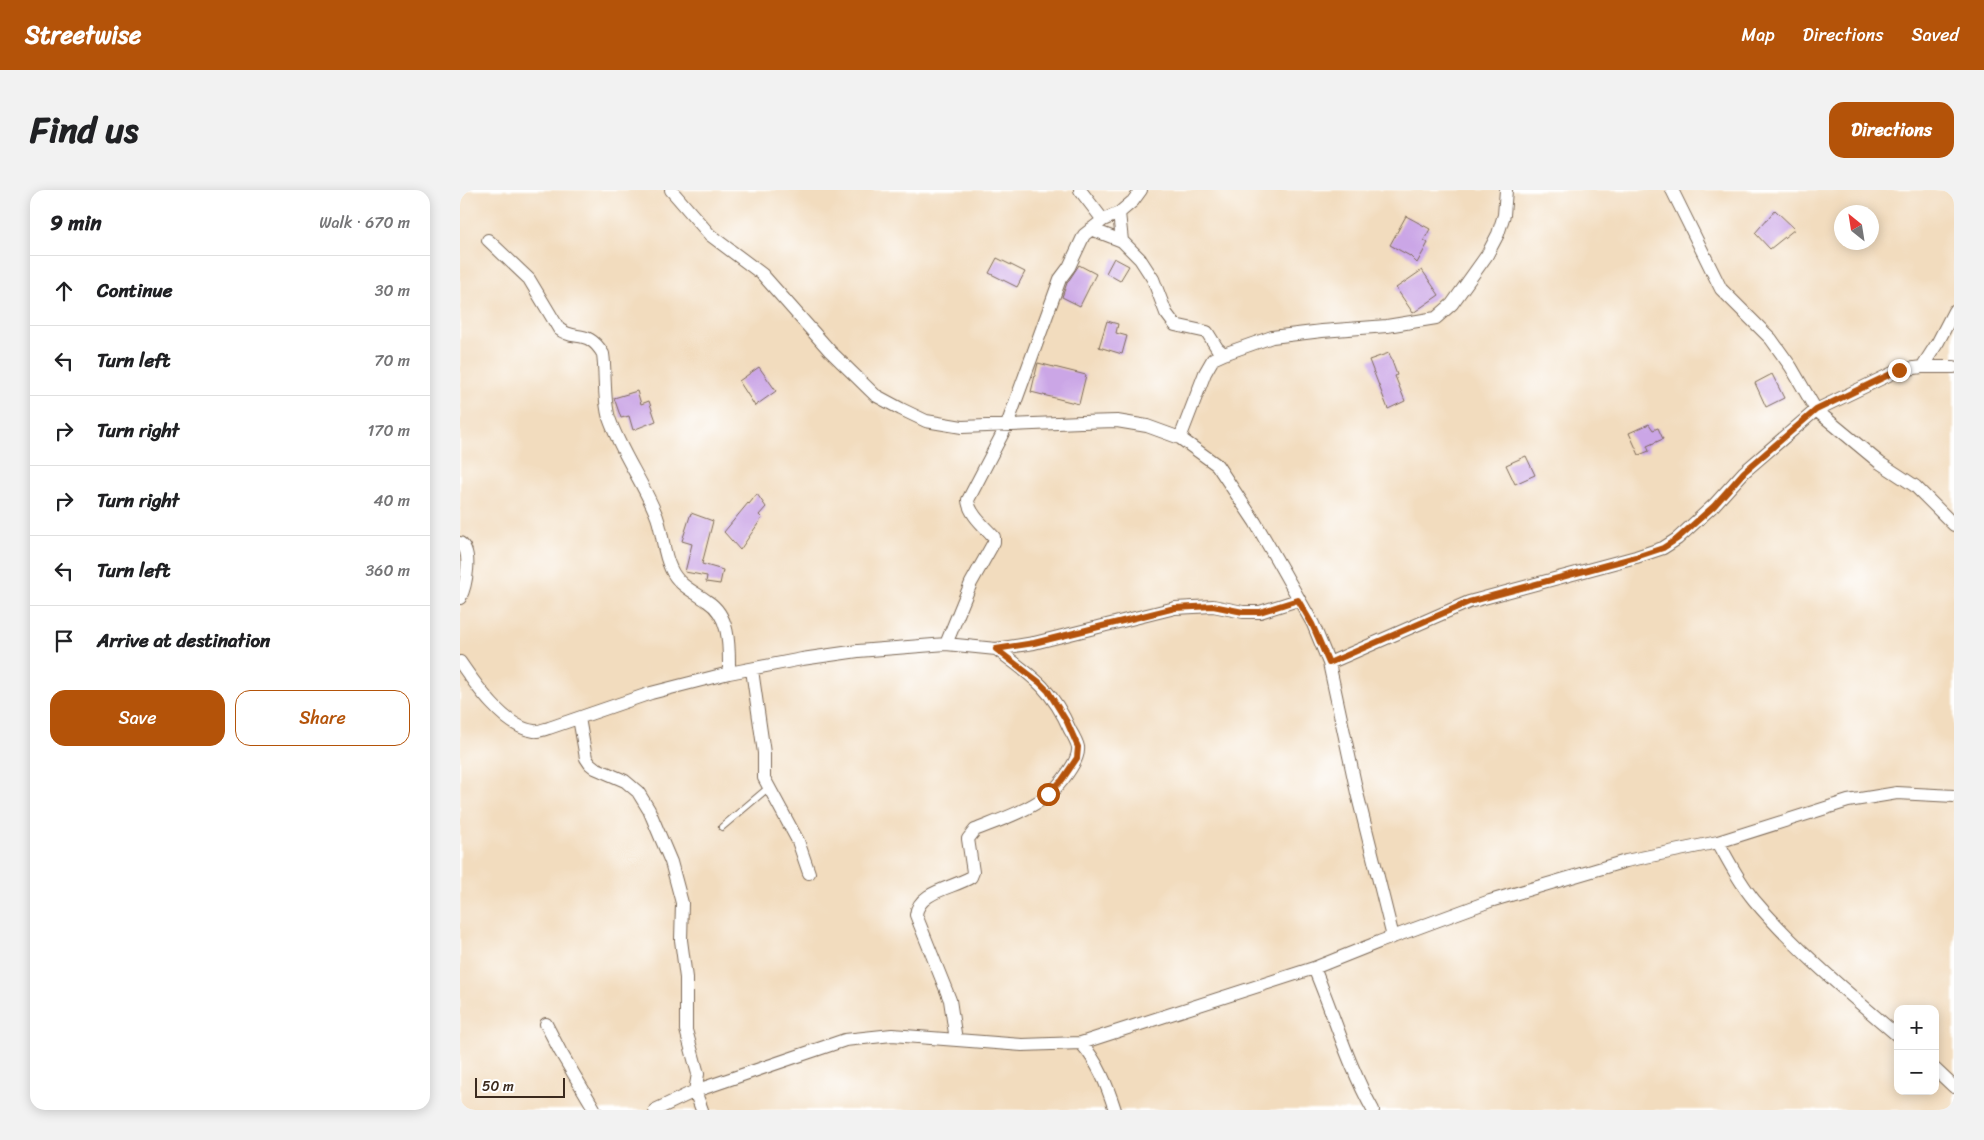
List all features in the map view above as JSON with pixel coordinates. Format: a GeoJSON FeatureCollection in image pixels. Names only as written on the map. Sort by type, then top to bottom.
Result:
{"type":"FeatureCollection","features":[{"type":"Feature","properties":{"kind":"street"},"geometry":{"type":"LineString","coordinates":[[671,190],[710,235],[762,274],[830,351],[875,395],[926,421],[962,427],[1117,421],[1147,426],[1180,438],[1217,465],[1255,522],[1312,624],[1329,663],[1393,937]]}},
{"type":"Feature","properties":{"kind":"street"},"geometry":{"type":"LineString","coordinates":[[1080,190],[1104,220]]}},
{"type":"Feature","properties":{"kind":"street"},"geometry":{"type":"LineString","coordinates":[[946,644],[972,583],[994,542],[994,537],[968,506],[968,500],[1007,425],[1060,279],[1070,267],[1084,235],[1104,220],[1119,213],[1133,201],[1141,190]]}},
{"type":"Feature","properties":{"kind":"street"},"geometry":{"type":"LineString","coordinates":[[1180,438],[1205,373],[1213,359],[1272,337],[1387,326],[1436,318],[1452,304],[1487,255],[1498,234],[1504,215],[1506,190]]}},
{"type":"Feature","properties":{"kind":"street"},"geometry":{"type":"LineString","coordinates":[[1672,190],[1721,288],[1771,340],[1791,367],[1816,410],[1880,463],[1915,486],[1954,525]]}},
{"type":"Feature","properties":{"kind":"street"},"geometry":{"type":"LineString","coordinates":[[1119,213],[1122,241]]}},
{"type":"Feature","properties":{"kind":"street"},"geometry":{"type":"LineString","coordinates":[[1091,229],[1122,241],[1140,259],[1154,279],[1166,312],[1176,325],[1207,332],[1217,348],[1224,354]]}},
{"type":"Feature","properties":{"kind":"street"},"geometry":{"type":"LineString","coordinates":[[488,240],[529,279],[559,329],[564,334],[589,338],[598,345],[603,354],[609,417],[657,519],[670,568],[680,582],[709,602],[721,613],[728,639],[729,673]]}},
{"type":"Feature","properties":{"kind":"street"},"geometry":{"type":"LineString","coordinates":[[1922,367],[1954,311]]}},
{"type":"Feature","properties":{"kind":"street"},"geometry":{"type":"LineString","coordinates":[[1329,663],[1469,602],[1663,548],[1677,539],[1714,506],[1744,472],[1816,410],[1899,370],[1922,367],[1954,367]]}},
{"type":"Feature","properties":{"kind":"street"},"geometry":{"type":"LineString","coordinates":[[460,544],[467,551],[467,568],[465,588],[460,598]]}},
{"type":"Feature","properties":{"kind":"street"},"geometry":{"type":"LineString","coordinates":[[460,662],[490,701],[509,720],[534,732],[651,693],[729,673],[802,659],[858,651],[946,644],[996,649],[1034,643],[1175,608],[1213,606],[1243,612],[1260,612],[1298,600]]}},
{"type":"Feature","properties":{"kind":"street"},"geometry":{"type":"LineString","coordinates":[[956,1040],[950,1000],[916,915],[919,903],[926,897],[971,877],[973,872],[968,839],[970,835],[976,830],[1024,810],[1048,794],[1062,780],[1077,758],[1078,747],[1067,722],[1048,691],[996,649]]}},
{"type":"Feature","properties":{"kind":"street"},"geometry":{"type":"LineString","coordinates":[[752,670],[764,753],[764,778],[798,841],[809,873]]}},
{"type":"Feature","properties":{"kind":"street"},"geometry":{"type":"LineString","coordinates":[[579,718],[586,758],[595,768],[625,781],[638,792],[649,810],[671,862],[682,903],[681,940],[687,993],[684,1014],[686,1030],[698,1074],[695,1091],[702,1110]]}},
{"type":"Feature","properties":{"kind":"street"},"geometry":{"type":"LineString","coordinates":[[655,1110],[695,1091],[845,1040],[892,1035],[1022,1045],[1081,1043],[1314,968],[1490,901],[1617,864],[1718,842],[1848,801],[1897,794],[1954,796]]}},
{"type":"Feature","properties":{"kind":"street"},"geometry":{"type":"LineString","coordinates":[[1718,842],[1737,876],[1761,907],[1839,986],[1894,1033]]}},
{"type":"Feature","properties":{"kind":"street"},"geometry":{"type":"LineString","coordinates":[[1314,968],[1332,1011],[1357,1082],[1373,1110]]}},
{"type":"Feature","properties":{"kind":"street"},"geometry":{"type":"LineString","coordinates":[[546,1024],[595,1110]]}},
{"type":"Feature","properties":{"kind":"street"},"geometry":{"type":"LineString","coordinates":[[1081,1043],[1093,1056],[1109,1090],[1115,1110]]}},
{"type":"Feature","properties":{"kind":"street"},"geometry":{"type":"LineString","coordinates":[[1939,1074],[1954,1087]]}},
{"type":"Feature","properties":{"kind":"lane"},"geometry":{"type":"LineString","coordinates":[[722,827],[768,788]]}},
{"type":"Feature","properties":{"kind":"building"},"geometry":{"type":"Polygon","coordinates":[[[1775,210],[1795,229],[1770,249],[1755,233],[1775,210]]]}},
{"type":"Feature","properties":{"kind":"building"},"geometry":{"type":"Polygon","coordinates":[[[1406,216],[1430,229],[1424,240],[1428,243],[1417,263],[1410,256],[1390,245],[1406,216]]]}},
{"type":"Feature","properties":{"kind":"building"},"geometry":{"type":"Polygon","coordinates":[[[997,258],[1025,272],[1017,287],[989,273],[997,258]]]}},
{"type":"Feature","properties":{"kind":"building"},"geometry":{"type":"Polygon","coordinates":[[[1114,258],[1129,266],[1120,281],[1106,273],[1114,258]]]}},
{"type":"Feature","properties":{"kind":"building"},"geometry":{"type":"Polygon","coordinates":[[[1079,265],[1096,274],[1080,306],[1062,297],[1067,283],[1079,265]]]}},
{"type":"Feature","properties":{"kind":"building"},"geometry":{"type":"Polygon","coordinates":[[[1422,270],[1439,295],[1413,313],[1396,288],[1422,270]]]}},
{"type":"Feature","properties":{"kind":"building"},"geometry":{"type":"Polygon","coordinates":[[[1107,321],[1118,324],[1116,333],[1127,336],[1122,354],[1099,347],[1107,321]]]}},
{"type":"Feature","properties":{"kind":"building"},"geometry":{"type":"Polygon","coordinates":[[[1389,353],[1397,375],[1395,376],[1405,401],[1388,409],[1369,360],[1389,353]]]}},
{"type":"Feature","properties":{"kind":"building"},"geometry":{"type":"Polygon","coordinates":[[[1038,363],[1086,375],[1079,404],[1031,392],[1038,363]]]}},
{"type":"Feature","properties":{"kind":"building"},"geometry":{"type":"Polygon","coordinates":[[[759,367],[776,391],[755,406],[739,381],[759,367]]]}},
{"type":"Feature","properties":{"kind":"building"},"geometry":{"type":"Polygon","coordinates":[[[1772,374],[1784,398],[1766,407],[1755,383],[1772,374]]]}},
{"type":"Feature","properties":{"kind":"building"},"geometry":{"type":"Polygon","coordinates":[[[637,391],[641,404],[649,401],[656,421],[633,430],[629,416],[621,418],[614,398],[637,391]]]}},
{"type":"Feature","properties":{"kind":"building"},"geometry":{"type":"Polygon","coordinates":[[[1649,424],[1653,430],[1658,428],[1663,439],[1647,446],[1649,451],[1639,455],[1629,433],[1649,424]]]}},
{"type":"Feature","properties":{"kind":"building"},"geometry":{"type":"Polygon","coordinates":[[[1526,456],[1535,475],[1515,484],[1506,465],[1526,456]]]}},
{"type":"Feature","properties":{"kind":"building"},"geometry":{"type":"Polygon","coordinates":[[[757,494],[766,507],[759,515],[762,518],[740,550],[724,532],[757,494]]]}},
{"type":"Feature","properties":{"kind":"building"},"geometry":{"type":"Polygon","coordinates":[[[691,513],[713,521],[702,564],[723,570],[720,584],[706,582],[707,576],[685,572],[692,544],[682,541],[691,513]]]}},
{"type":"Feature","properties":{"kind":"route"},"geometry":{"type":"LineString","coordinates":[[1048,794],[1062,780],[1077,758],[1078,747],[1067,722],[1048,691],[996,649],[1034,643],[1175,608],[1213,606],[1243,612],[1260,612],[1298,600],[1312,624],[1329,663],[1469,602],[1663,548],[1677,539],[1714,506],[1744,472],[1816,410],[1899,370]]}}]}
